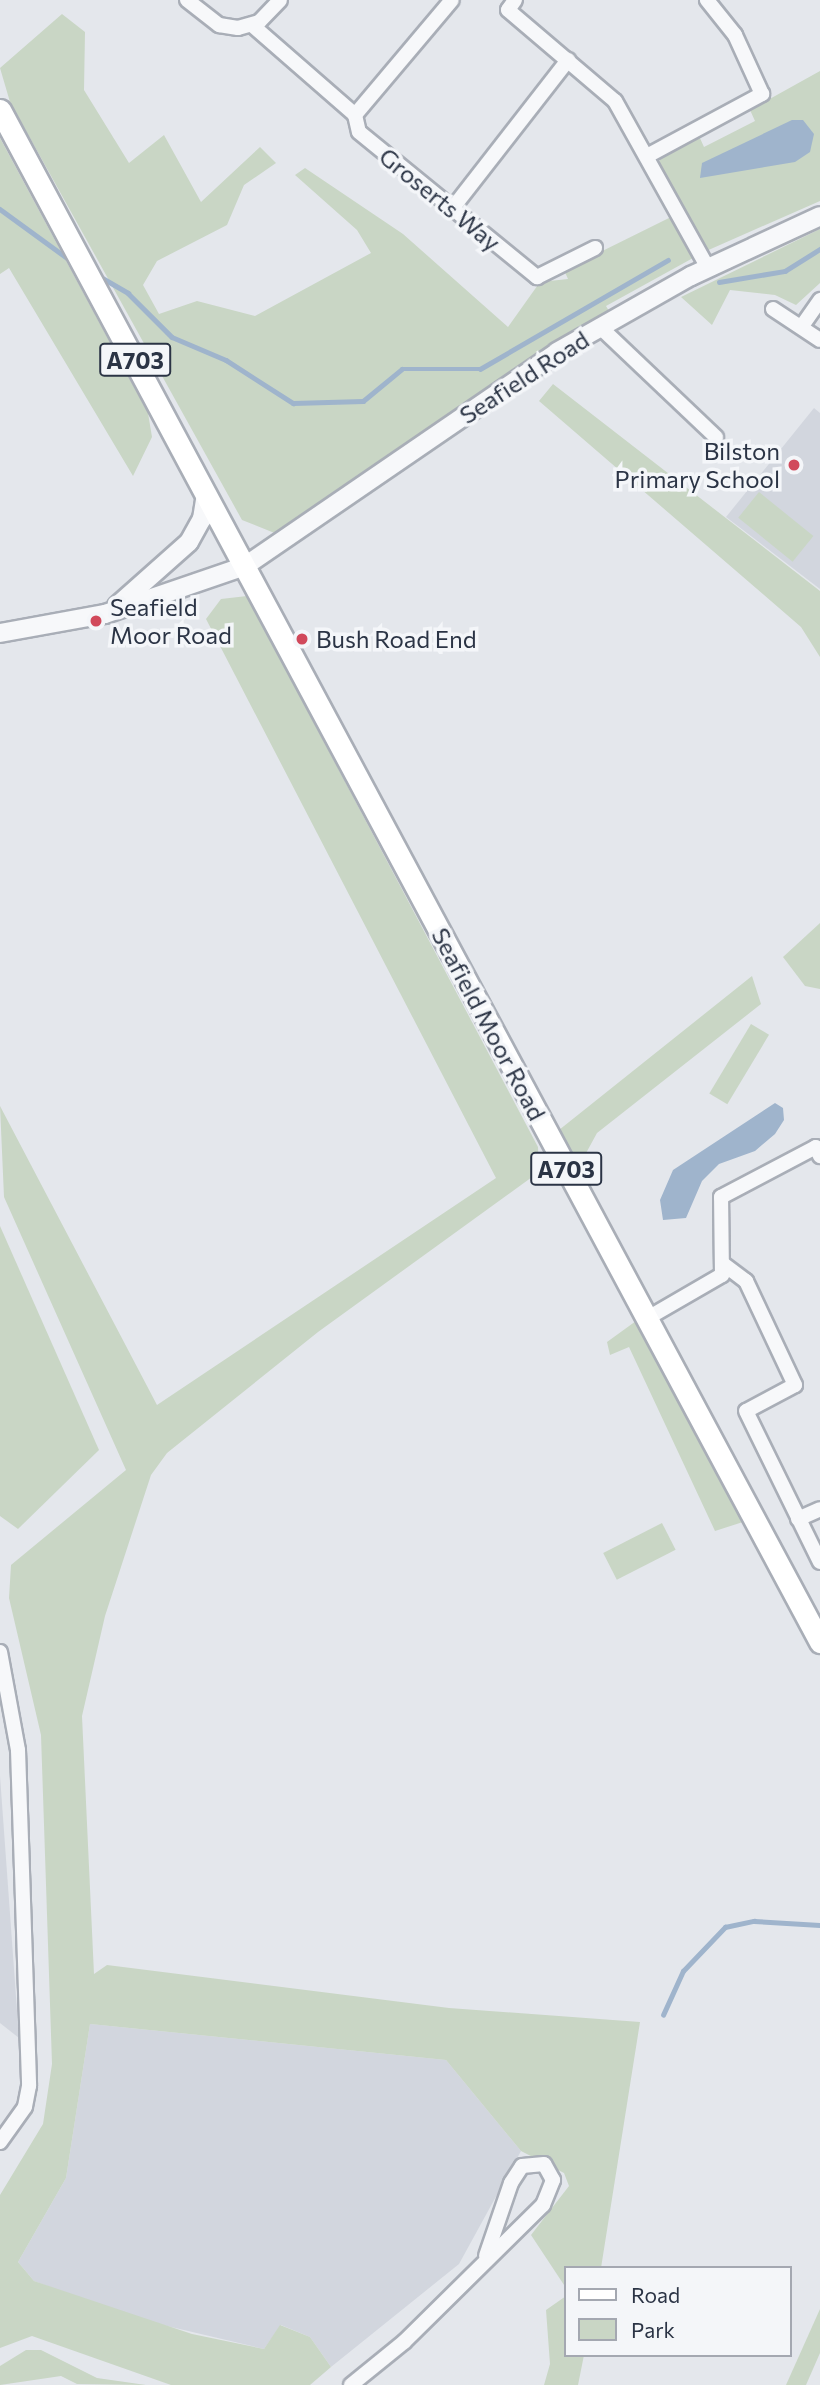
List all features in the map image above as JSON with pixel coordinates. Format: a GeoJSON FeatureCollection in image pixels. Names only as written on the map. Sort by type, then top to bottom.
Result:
{"type":"FeatureCollection","features":[{"type":"Feature","properties":{"kind":"main road","name":"Seafield Moor Road"},"geometry":{"type":"LineString","coordinates":[[0,110],[820,1642]]}},
{"type":"Feature","properties":{"kind":"street"},"geometry":{"type":"LineString","coordinates":[[187,0],[219,25],[252,25],[279,0]]}},
{"type":"Feature","properties":{"kind":"street"},"geometry":{"type":"LineString","coordinates":[[355,115],[452,0]]}},
{"type":"Feature","properties":{"kind":"street"},"geometry":{"type":"LineString","coordinates":[[495,0],[512,5],[615,101],[708,268]]}},
{"type":"Feature","properties":{"kind":"street"},"geometry":{"type":"LineString","coordinates":[[647,156],[762,94],[735,35],[710,1]]}},
{"type":"Feature","properties":{"kind":"street","name":"Groserts Way"},"geometry":{"type":"LineString","coordinates":[[252,25],[355,115],[359,132],[537,276],[595,248]]}},
{"type":"Feature","properties":{"kind":"street"},"geometry":{"type":"LineString","coordinates":[[452,209],[568,60]]}},
{"type":"Feature","properties":{"kind":"street","name":"Seafield Road"},"geometry":{"type":"LineString","coordinates":[[0,632],[105,614],[245,566],[600,327],[708,268],[820,216]]}},
{"type":"Feature","properties":{"kind":"street"},"geometry":{"type":"LineString","coordinates":[[802,326],[820,300]]}},
{"type":"Feature","properties":{"kind":"street"},"geometry":{"type":"LineString","coordinates":[[773,309],[820,340]]}},
{"type":"Feature","properties":{"kind":"street"},"geometry":{"type":"LineString","coordinates":[[600,327],[716,437]]}},
{"type":"Feature","properties":{"kind":"street"},"geometry":{"type":"LineString","coordinates":[[105,614],[180,552],[202,519],[206,493]]}},
{"type":"Feature","properties":{"kind":"street"},"geometry":{"type":"LineString","coordinates":[[646,1319],[722,1275],[721,1197],[816,1147],[820,1156]]}},
{"type":"Feature","properties":{"kind":"street"},"geometry":{"type":"LineString","coordinates":[[722,1264],[746,1281],[795,1385],[746,1411],[820,1562]]}},
{"type":"Feature","properties":{"kind":"street"},"geometry":{"type":"LineString","coordinates":[[799,1520],[820,1509]]}},
{"type":"Feature","properties":{"kind":"street"},"geometry":{"type":"LineString","coordinates":[[0,1653],[18,1750],[29,2086],[25,2107],[0,2142]]}},
{"type":"Feature","properties":{"kind":"street"},"geometry":{"type":"LineString","coordinates":[[351,2385],[404,2342],[486,2256],[543,2205],[553,2180],[544,2164],[522,2166],[511,2183],[486,2256]]}},
{"type":"Feature","properties":{"kind":"shaded area","name":"Bilston Primary School"},"geometry":{"type":"Polygon","coordinates":[[[814,408],[820,413],[820,589],[726,517],[814,408]]]}},
{"type":"Feature","properties":{"kind":"shaded area"},"geometry":{"type":"Polygon","coordinates":[[[0,1776],[19,2038],[0,2023],[0,1776]]]}},
{"type":"Feature","properties":{"kind":"shaded area"},"geometry":{"type":"Polygon","coordinates":[[[90,2024],[446,2060],[521,2151],[459,2264],[331,2367],[310,2337],[281,2325],[264,2349],[133,2318],[34,2281],[18,2262],[66,2178],[90,2024]]]}},
{"type":"Feature","properties":{"kind":"green space"},"geometry":{"type":"Polygon","coordinates":[[[62,14],[85,32],[84,90],[129,163],[164,135],[201,202],[260,147],[276,163],[244,185],[227,225],[157,261],[143,285],[159,314],[197,301],[255,316],[371,253],[357,230],[295,175],[305,168],[403,234],[508,327],[540,282],[568,279],[564,270],[671,217],[693,258],[606,306],[609,311],[277,534],[242,520],[10,102],[0,68],[62,14]]]}},
{"type":"Feature","properties":{"kind":"green space"},"geometry":{"type":"Polygon","coordinates":[[[820,71],[820,201],[704,252],[659,164],[661,155],[699,136],[704,147],[755,121],[750,110],[820,71]]]}},
{"type":"Feature","properties":{"kind":"green space"},"geometry":{"type":"Polygon","coordinates":[[[0,138],[148,413],[152,437],[133,476],[9,268],[0,274],[0,138]]]}},
{"type":"Feature","properties":{"kind":"green space"},"geometry":{"type":"Polygon","coordinates":[[[820,229],[820,283],[796,305],[775,295],[730,290],[712,325],[681,297],[820,229]]]}},
{"type":"Feature","properties":{"kind":"green space"},"geometry":{"type":"Polygon","coordinates":[[[553,384],[820,591],[820,657],[801,627],[539,401],[553,384]]]}},
{"type":"Feature","properties":{"kind":"green space"},"geometry":{"type":"Polygon","coordinates":[[[759,492],[813,536],[793,562],[738,518],[759,492]]]}},
{"type":"Feature","properties":{"kind":"green space"},"geometry":{"type":"Polygon","coordinates":[[[247,596],[538,1147],[539,1172],[318,1332],[167,1453],[151,1475],[105,1616],[82,1716],[94,1974],[107,1965],[449,2008],[640,2022],[601,2266],[564,2266],[564,2285],[531,2235],[569,2186],[564,2173],[521,2151],[446,2060],[90,2024],[66,2178],[18,2262],[34,2281],[192,2334],[264,2349],[280,2325],[310,2337],[331,2367],[310,2385],[171,2385],[32,2336],[0,2348],[0,2195],[43,2124],[52,2064],[41,1735],[9,1598],[11,1565],[126,1470],[4,1197],[0,1106],[157,1405],[496,1178],[206,619],[221,599],[247,596]]]}},
{"type":"Feature","properties":{"kind":"green space"},"geometry":{"type":"Polygon","coordinates":[[[820,923],[820,989],[805,986],[783,957],[820,923]]]}},
{"type":"Feature","properties":{"kind":"green space"},"geometry":{"type":"Polygon","coordinates":[[[752,976],[761,1004],[597,1133],[579,1166],[559,1130],[752,976]]]}},
{"type":"Feature","properties":{"kind":"green space"},"geometry":{"type":"Polygon","coordinates":[[[751,1024],[769,1035],[727,1104],[709,1093],[751,1024]]]}},
{"type":"Feature","properties":{"kind":"green space"},"geometry":{"type":"Polygon","coordinates":[[[0,1226],[99,1450],[18,1529],[0,1516],[0,1226]]]}},
{"type":"Feature","properties":{"kind":"green space"},"geometry":{"type":"Polygon","coordinates":[[[636,1321],[746,1521],[715,1531],[629,1347],[610,1355],[607,1342],[636,1321]]]}},
{"type":"Feature","properties":{"kind":"green space"},"geometry":{"type":"Polygon","coordinates":[[[662,1523],[676,1550],[617,1580],[603,1553],[662,1523]]]}},
{"type":"Feature","properties":{"kind":"green space"},"geometry":{"type":"Polygon","coordinates":[[[564,2297],[564,2357],[584,2357],[578,2385],[544,2385],[550,2364],[546,2310],[564,2297]]]}},
{"type":"Feature","properties":{"kind":"green space"},"geometry":{"type":"Polygon","coordinates":[[[820,2309],[820,2353],[806,2385],[786,2385],[820,2309]]]}},
{"type":"Feature","properties":{"kind":"green space"},"geometry":{"type":"Polygon","coordinates":[[[26,2350],[41,2350],[97,2378],[146,2385],[77,2384],[61,2376],[0,2385],[0,2366],[26,2350]]]}},
{"type":"Feature","properties":{"kind":"water"},"geometry":{"type":"Polygon","coordinates":[[[792,120],[803,120],[814,134],[810,152],[795,162],[700,178],[702,163],[792,120]]]}},
{"type":"Feature","properties":{"kind":"water"},"geometry":{"type":"Polygon","coordinates":[[[775,1103],[783,1108],[784,1120],[775,1134],[755,1151],[719,1164],[702,1181],[686,1218],[663,1220],[660,1200],[673,1170],[775,1103]]]}},
{"type":"Feature","properties":{"kind":"waterway"},"geometry":{"type":"LineString","coordinates":[[0,209],[70,260]]}},
{"type":"Feature","properties":{"kind":"waterway"},"geometry":{"type":"LineString","coordinates":[[719,282],[785,271],[820,249]]}},
{"type":"Feature","properties":{"kind":"waterway"},"geometry":{"type":"LineString","coordinates":[[99,276],[128,293],[172,337],[226,360],[293,403],[363,401],[402,369],[480,369],[668,260]]}},
{"type":"Feature","properties":{"kind":"waterway"},"geometry":{"type":"LineString","coordinates":[[663,2015],[683,1971],[725,1927],[754,1921],[820,1925]]}},
{"type":"Feature","properties":{"kind":"place","name":"Bilston Primary School"},"geometry":{"type":"Point","coordinates":[794,465]}},
{"type":"Feature","properties":{"kind":"place","name":"Seafield Moor Road"},"geometry":{"type":"Point","coordinates":[96,621]}},
{"type":"Feature","properties":{"kind":"place","name":"Bush Road End"},"geometry":{"type":"Point","coordinates":[302,639]}}]}
